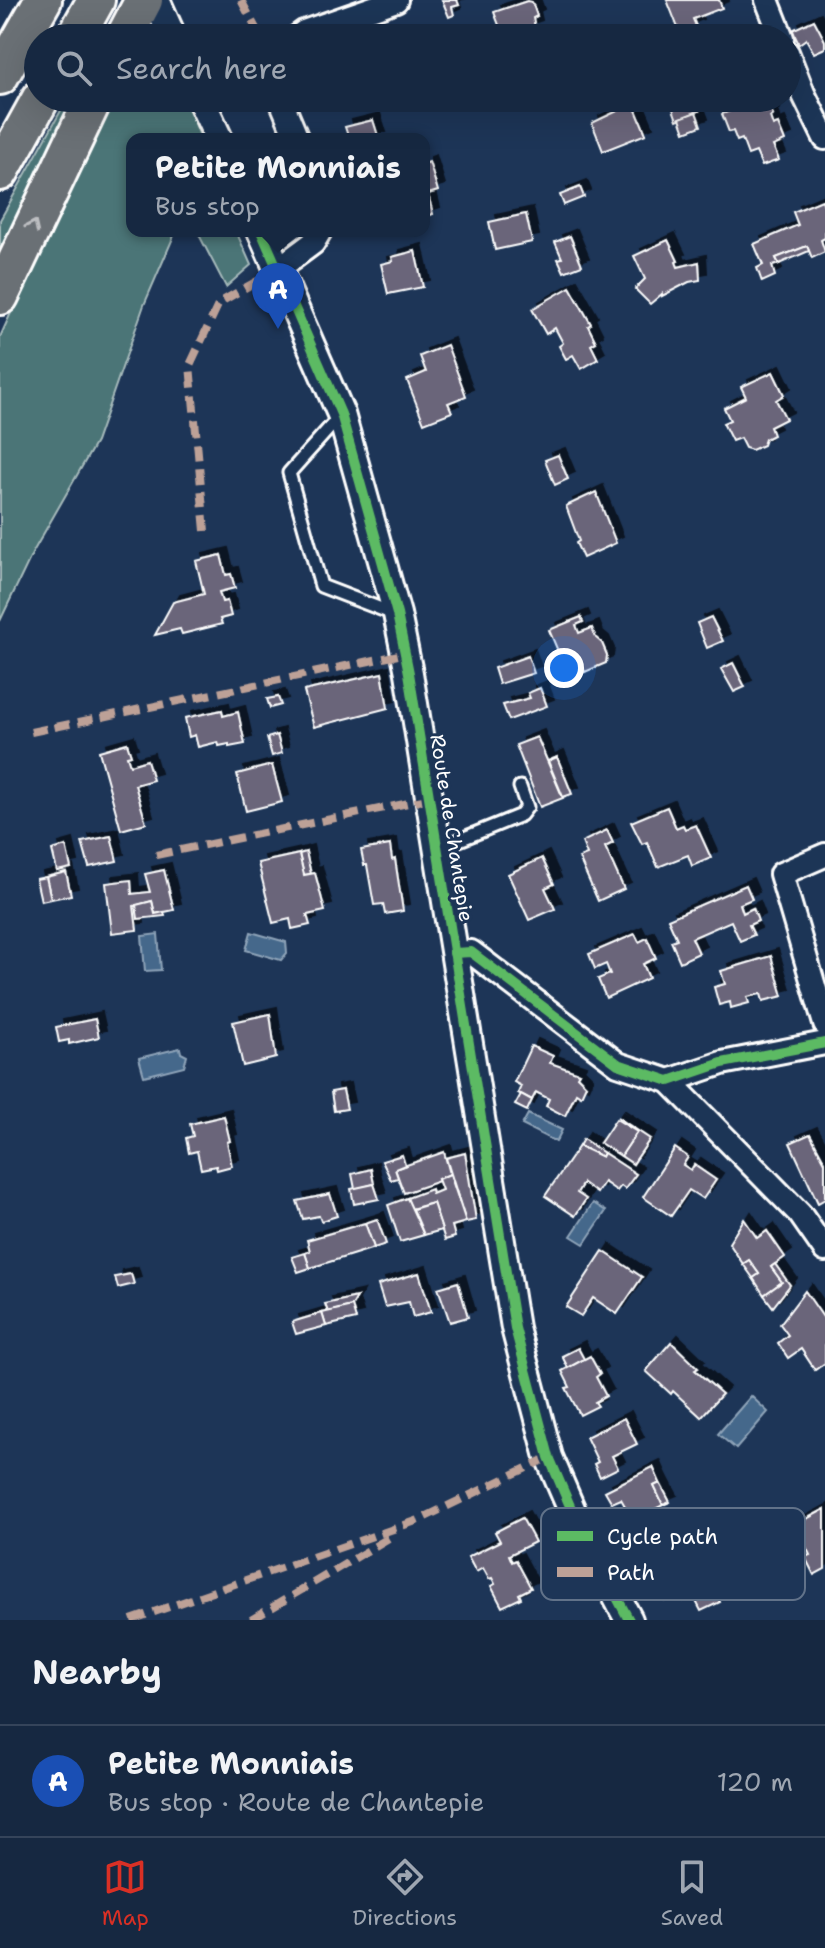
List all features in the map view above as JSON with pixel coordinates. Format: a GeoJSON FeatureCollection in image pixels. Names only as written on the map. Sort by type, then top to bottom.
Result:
{"type":"FeatureCollection","features":[{"type":"Feature","properties":{"kind":"highway"},"geometry":{"type":"LineString","coordinates":[[29,24],[43,0]]}},
{"type":"Feature","properties":{"kind":"highway"},"geometry":{"type":"LineString","coordinates":[[83,24],[96,0]]}},
{"type":"Feature","properties":{"kind":"highway"},"geometry":{"type":"LineString","coordinates":[[131,24],[144,0]]}},
{"type":"Feature","properties":{"kind":"highway"},"geometry":{"type":"LineString","coordinates":[[0,76],[24,34]]}},
{"type":"Feature","properties":{"kind":"highway"},"geometry":{"type":"LineString","coordinates":[[0,172],[33,112]]}},
{"type":"Feature","properties":{"kind":"highway"},"geometry":{"type":"LineString","coordinates":[[0,296],[87,112]]}},
{"type":"Feature","properties":{"kind":"street"},"geometry":{"type":"LineString","coordinates":[[156,0],[167,24]]}},
{"type":"Feature","properties":{"kind":"street"},"geometry":{"type":"LineString","coordinates":[[327,24],[396,0]]}},
{"type":"Feature","properties":{"kind":"street"},"geometry":{"type":"LineString","coordinates":[[767,0],[776,24]]}},
{"type":"Feature","properties":{"kind":"street"},"geometry":{"type":"LineString","coordinates":[[801,84],[825,138]]}},
{"type":"Feature","properties":{"kind":"street"},"geometry":{"type":"LineString","coordinates":[[206,112],[216,133]]}},
{"type":"Feature","properties":{"kind":"street"},"geometry":{"type":"LineString","coordinates":[[286,112],[295,133]]}},
{"type":"Feature","properties":{"kind":"street","name":"Route de Chantepie"},"geometry":{"type":"LineString","coordinates":[[264,237],[341,414],[397,614],[515,1328],[535,1411],[571,1508]]}},
{"type":"Feature","properties":{"kind":"street"},"geometry":{"type":"LineString","coordinates":[[278,269],[316,237]]}},
{"type":"Feature","properties":{"kind":"street"},"geometry":{"type":"LineString","coordinates":[[825,855],[781,874],[825,1024]]}},
{"type":"Feature","properties":{"kind":"street"},"geometry":{"type":"LineString","coordinates":[[454,953],[471,952],[618,1064],[669,1081],[800,1214],[825,1250]]}},
{"type":"Feature","properties":{"kind":"street"},"geometry":{"type":"LineString","coordinates":[[669,1081],[722,1063],[825,1043]]}},
{"type":"Feature","properties":{"kind":"street","name":"Route de Chantepie"},"geometry":{"type":"LineString","coordinates":[[619,1600],[629,1620]]}},
{"type":"Feature","properties":{"kind":"lane"},"geometry":{"type":"LineString","coordinates":[[341,414],[289,473],[321,586],[397,614]]}},
{"type":"Feature","properties":{"kind":"lane"},"geometry":{"type":"LineString","coordinates":[[437,849],[521,815],[527,807],[520,787]]}},
{"type":"Feature","properties":{"kind":"green space"},"geometry":{"type":"Polygon","coordinates":[[[60,112],[76,112],[0,275],[0,220],[60,112]]]}},
{"type":"Feature","properties":{"kind":"green space"},"geometry":{"type":"Polygon","coordinates":[[[105,112],[190,112],[199,133],[126,133],[126,237],[173,237],[144,305],[96,442],[33,552],[0,621],[0,337],[105,112]]]}},
{"type":"Feature","properties":{"kind":"green space"},"geometry":{"type":"Polygon","coordinates":[[[200,237],[239,237],[251,265],[226,287],[200,237]]]}},
{"type":"Feature","properties":{"kind":"water"},"geometry":{"type":"Polygon","coordinates":[[[251,932],[286,942],[287,953],[281,960],[246,950],[251,932]]]}},
{"type":"Feature","properties":{"kind":"water"},"geometry":{"type":"Polygon","coordinates":[[[158,934],[161,970],[145,971],[142,936],[158,934]]]}},
{"type":"Feature","properties":{"kind":"water"},"geometry":{"type":"Polygon","coordinates":[[[180,1048],[181,1053],[187,1056],[184,1066],[144,1076],[139,1058],[180,1048]]]}},
{"type":"Feature","properties":{"kind":"water"},"geometry":{"type":"Polygon","coordinates":[[[528,1114],[562,1130],[556,1142],[522,1125],[528,1114]]]}},
{"type":"Feature","properties":{"kind":"water"},"geometry":{"type":"Polygon","coordinates":[[[593,1203],[606,1211],[584,1244],[571,1236],[593,1203]]]}},
{"type":"Feature","properties":{"kind":"water"},"geometry":{"type":"Polygon","coordinates":[[[751,1396],[768,1412],[736,1449],[718,1434],[751,1396]]]}},
{"type":"Feature","properties":{"kind":"building"},"geometry":{"type":"Polygon","coordinates":[[[442,0],[457,0],[459,5],[452,7],[454,15],[449,17],[442,0]]]}},
{"type":"Feature","properties":{"kind":"building"},"geometry":{"type":"Polygon","coordinates":[[[667,0],[719,0],[722,8],[693,19],[695,24],[676,24],[667,0]]]}},
{"type":"Feature","properties":{"kind":"building"},"geometry":{"type":"Polygon","coordinates":[[[527,1],[532,2],[537,16],[533,18],[534,24],[499,24],[494,12],[527,1]]]}},
{"type":"Feature","properties":{"kind":"building"},"geometry":{"type":"Polygon","coordinates":[[[814,20],[825,41],[825,48],[814,53],[806,39],[801,43],[801,26],[814,20]]]}},
{"type":"Feature","properties":{"kind":"building"},"geometry":{"type":"Polygon","coordinates":[[[615,112],[637,112],[646,134],[603,151],[592,123],[615,112]]]}},
{"type":"Feature","properties":{"kind":"building"},"geometry":{"type":"Polygon","coordinates":[[[674,112],[697,112],[677,120],[674,112]]]}},
{"type":"Feature","properties":{"kind":"building"},"geometry":{"type":"Polygon","coordinates":[[[696,112],[701,126],[685,132],[680,118],[696,112]]]}},
{"type":"Feature","properties":{"kind":"building"},"geometry":{"type":"Polygon","coordinates":[[[772,112],[773,126],[778,124],[785,141],[773,146],[779,160],[762,166],[756,152],[748,155],[742,139],[737,141],[733,131],[729,132],[722,114],[772,112]]]}},
{"type":"Feature","properties":{"kind":"building"},"geometry":{"type":"Polygon","coordinates":[[[373,120],[377,133],[347,133],[345,127],[373,120]]]}},
{"type":"Feature","properties":{"kind":"building"},"geometry":{"type":"Polygon","coordinates":[[[430,165],[438,191],[430,193],[430,165]]]}},
{"type":"Feature","properties":{"kind":"building"},"geometry":{"type":"Polygon","coordinates":[[[580,187],[584,197],[564,205],[560,195],[580,187]]]}},
{"type":"Feature","properties":{"kind":"building"},"geometry":{"type":"Polygon","coordinates":[[[822,200],[825,238],[821,240],[825,252],[812,258],[807,246],[776,258],[779,264],[772,266],[775,276],[762,282],[757,268],[763,265],[754,244],[798,225],[793,212],[822,200]]]}},
{"type":"Feature","properties":{"kind":"building"},"geometry":{"type":"Polygon","coordinates":[[[526,214],[532,242],[495,250],[489,222],[526,214]]]}},
{"type":"Feature","properties":{"kind":"building"},"geometry":{"type":"Polygon","coordinates":[[[570,236],[582,265],[564,272],[555,242],[570,236]]]}},
{"type":"Feature","properties":{"kind":"building"},"geometry":{"type":"Polygon","coordinates":[[[668,240],[678,267],[699,262],[700,280],[662,294],[650,304],[635,289],[645,279],[634,256],[668,240]]]}},
{"type":"Feature","properties":{"kind":"building"},"geometry":{"type":"Polygon","coordinates":[[[807,246],[809,251],[779,264],[776,258],[807,246]]]}},
{"type":"Feature","properties":{"kind":"building"},"geometry":{"type":"Polygon","coordinates":[[[415,251],[423,287],[388,294],[381,264],[393,261],[392,257],[415,251]]]}},
{"type":"Feature","properties":{"kind":"building"},"geometry":{"type":"Polygon","coordinates":[[[570,287],[591,324],[588,326],[596,342],[591,345],[598,359],[581,369],[573,355],[566,359],[559,346],[563,343],[555,328],[546,334],[532,309],[570,287]]]}},
{"type":"Feature","properties":{"kind":"building"},"geometry":{"type":"Polygon","coordinates":[[[447,345],[466,396],[448,403],[452,412],[424,423],[407,380],[426,372],[420,356],[447,345]]]}},
{"type":"Feature","properties":{"kind":"building"},"geometry":{"type":"Polygon","coordinates":[[[773,372],[784,395],[776,400],[786,419],[770,427],[773,435],[765,439],[763,445],[752,450],[745,448],[740,438],[732,441],[723,423],[730,420],[724,408],[746,397],[741,387],[773,372]]]}},
{"type":"Feature","properties":{"kind":"building"},"geometry":{"type":"Polygon","coordinates":[[[558,455],[568,479],[555,485],[545,460],[558,455]]]}},
{"type":"Feature","properties":{"kind":"building"},"geometry":{"type":"Polygon","coordinates":[[[596,492],[616,543],[583,558],[566,506],[596,492]]]}},
{"type":"Feature","properties":{"kind":"building"},"geometry":{"type":"Polygon","coordinates":[[[221,555],[226,575],[231,574],[235,588],[219,592],[222,602],[227,601],[231,616],[220,619],[222,624],[182,634],[180,629],[155,635],[173,602],[204,594],[196,561],[221,555]]]}},
{"type":"Feature","properties":{"kind":"building"},"geometry":{"type":"Polygon","coordinates":[[[581,617],[583,622],[576,625],[579,633],[592,628],[607,655],[606,663],[568,675],[549,630],[581,617]]]}},
{"type":"Feature","properties":{"kind":"building"},"geometry":{"type":"Polygon","coordinates":[[[711,617],[723,641],[707,648],[697,623],[711,617]]]}},
{"type":"Feature","properties":{"kind":"building"},"geometry":{"type":"Polygon","coordinates":[[[528,656],[534,673],[499,684],[494,668],[528,656]]]}},
{"type":"Feature","properties":{"kind":"building"},"geometry":{"type":"Polygon","coordinates":[[[562,660],[568,675],[583,668],[585,672],[566,680],[558,661],[562,660]]]}},
{"type":"Feature","properties":{"kind":"building"},"geometry":{"type":"Polygon","coordinates":[[[733,663],[745,687],[734,692],[721,669],[733,663]]]}},
{"type":"Feature","properties":{"kind":"building"},"geometry":{"type":"Polygon","coordinates":[[[382,673],[388,708],[314,727],[304,691],[382,673]]]}},
{"type":"Feature","properties":{"kind":"building"},"geometry":{"type":"Polygon","coordinates":[[[540,688],[547,706],[509,720],[503,705],[530,698],[528,693],[540,688]]]}},
{"type":"Feature","properties":{"kind":"building"},"geometry":{"type":"Polygon","coordinates":[[[278,697],[281,705],[270,708],[267,699],[278,697]]]}},
{"type":"Feature","properties":{"kind":"building"},"geometry":{"type":"Polygon","coordinates":[[[222,710],[223,716],[238,712],[245,744],[229,747],[229,744],[219,746],[218,742],[198,747],[195,735],[189,737],[185,718],[222,710]]]}},
{"type":"Feature","properties":{"kind":"building"},"geometry":{"type":"Polygon","coordinates":[[[277,735],[282,753],[272,756],[267,738],[277,735]]]}},
{"type":"Feature","properties":{"kind":"building"},"geometry":{"type":"Polygon","coordinates":[[[537,737],[563,798],[540,807],[516,745],[537,737]]]}},
{"type":"Feature","properties":{"kind":"building"},"geometry":{"type":"Polygon","coordinates":[[[127,743],[130,765],[147,760],[153,780],[135,785],[146,823],[121,830],[99,751],[127,743]]]}},
{"type":"Feature","properties":{"kind":"building"},"geometry":{"type":"Polygon","coordinates":[[[557,757],[572,794],[563,797],[548,761],[557,757]]]}},
{"type":"Feature","properties":{"kind":"building"},"geometry":{"type":"Polygon","coordinates":[[[272,765],[282,802],[246,811],[237,774],[272,765]]]}},
{"type":"Feature","properties":{"kind":"building"},"geometry":{"type":"Polygon","coordinates":[[[667,807],[676,828],[696,825],[711,858],[692,866],[688,855],[658,867],[647,842],[642,844],[631,822],[667,807]]]}},
{"type":"Feature","properties":{"kind":"building"},"geometry":{"type":"Polygon","coordinates":[[[607,830],[613,843],[605,847],[624,889],[598,901],[579,858],[587,855],[582,842],[607,830]]]}},
{"type":"Feature","properties":{"kind":"building"},"geometry":{"type":"Polygon","coordinates":[[[111,836],[117,861],[89,867],[82,842],[111,836]]]}},
{"type":"Feature","properties":{"kind":"building"},"geometry":{"type":"Polygon","coordinates":[[[390,845],[403,911],[385,914],[383,904],[374,905],[361,850],[390,845]]]}},
{"type":"Feature","properties":{"kind":"building"},"geometry":{"type":"Polygon","coordinates":[[[66,846],[71,868],[57,871],[52,850],[66,846]]]}},
{"type":"Feature","properties":{"kind":"building"},"geometry":{"type":"Polygon","coordinates":[[[306,852],[311,874],[304,875],[299,854],[306,852]]]}},
{"type":"Feature","properties":{"kind":"building"},"geometry":{"type":"Polygon","coordinates":[[[299,854],[304,875],[315,873],[325,911],[307,915],[310,925],[292,929],[290,919],[273,923],[258,863],[299,854]]]}},
{"type":"Feature","properties":{"kind":"building"},"geometry":{"type":"Polygon","coordinates":[[[542,858],[554,884],[545,888],[555,909],[529,920],[508,874],[542,858]]]}},
{"type":"Feature","properties":{"kind":"building"},"geometry":{"type":"Polygon","coordinates":[[[164,870],[174,910],[155,914],[152,901],[134,906],[137,930],[112,933],[106,883],[131,880],[132,894],[150,892],[145,874],[164,870]]]}},
{"type":"Feature","properties":{"kind":"building"},"geometry":{"type":"Polygon","coordinates":[[[66,872],[71,895],[51,899],[46,877],[66,872]]]}},
{"type":"Feature","properties":{"kind":"building"},"geometry":{"type":"Polygon","coordinates":[[[46,877],[51,899],[41,901],[36,879],[46,877]]]}},
{"type":"Feature","properties":{"kind":"building"},"geometry":{"type":"Polygon","coordinates":[[[746,885],[752,899],[740,904],[743,913],[753,908],[758,921],[749,925],[754,935],[740,941],[731,921],[692,938],[699,953],[680,962],[671,941],[677,939],[668,919],[746,885]]]}},
{"type":"Feature","properties":{"kind":"building"},"geometry":{"type":"Polygon","coordinates":[[[152,901],[155,914],[164,912],[165,916],[138,919],[136,905],[152,901]]]}},
{"type":"Feature","properties":{"kind":"building"},"geometry":{"type":"Polygon","coordinates":[[[635,934],[639,942],[647,938],[656,958],[643,964],[649,978],[606,998],[598,979],[610,974],[606,964],[595,969],[589,954],[635,934]]]}},
{"type":"Feature","properties":{"kind":"building"},"geometry":{"type":"Polygon","coordinates":[[[771,956],[783,996],[763,1001],[761,994],[747,997],[749,1003],[731,1008],[730,1002],[719,1005],[714,987],[725,984],[721,971],[771,956]]]}},
{"type":"Feature","properties":{"kind":"building"},"geometry":{"type":"Polygon","coordinates":[[[270,1014],[276,1058],[243,1066],[233,1022],[270,1014]]]}},
{"type":"Feature","properties":{"kind":"building"},"geometry":{"type":"Polygon","coordinates":[[[95,1019],[99,1037],[69,1044],[69,1040],[59,1042],[56,1027],[95,1019]]]}},
{"type":"Feature","properties":{"kind":"building"},"geometry":{"type":"Polygon","coordinates":[[[531,1046],[553,1056],[550,1063],[579,1073],[577,1076],[586,1085],[581,1096],[576,1093],[565,1116],[546,1106],[549,1099],[536,1092],[532,1100],[518,1093],[521,1086],[514,1082],[531,1046]]]}},
{"type":"Feature","properties":{"kind":"building"},"geometry":{"type":"Polygon","coordinates":[[[343,1090],[347,1109],[334,1111],[331,1092],[343,1090]]]}},
{"type":"Feature","properties":{"kind":"building"},"geometry":{"type":"Polygon","coordinates":[[[521,1094],[532,1100],[527,1111],[515,1105],[521,1094]]]}},
{"type":"Feature","properties":{"kind":"building"},"geometry":{"type":"Polygon","coordinates":[[[224,1116],[232,1166],[217,1170],[216,1166],[201,1169],[197,1151],[189,1153],[186,1138],[193,1136],[190,1124],[224,1116]]]}},
{"type":"Feature","properties":{"kind":"building"},"geometry":{"type":"Polygon","coordinates":[[[617,1117],[650,1139],[633,1164],[621,1156],[637,1132],[617,1117]]]}},
{"type":"Feature","properties":{"kind":"building"},"geometry":{"type":"Polygon","coordinates":[[[616,1119],[637,1132],[621,1156],[600,1143],[616,1119]]]}},
{"type":"Feature","properties":{"kind":"building"},"geometry":{"type":"Polygon","coordinates":[[[810,1134],[825,1162],[825,1199],[818,1203],[790,1143],[810,1134]]]}},
{"type":"Feature","properties":{"kind":"building"},"geometry":{"type":"Polygon","coordinates":[[[583,1139],[604,1153],[602,1157],[579,1146],[583,1139]]]}},
{"type":"Feature","properties":{"kind":"building"},"geometry":{"type":"Polygon","coordinates":[[[579,1146],[602,1157],[604,1153],[636,1174],[625,1189],[621,1186],[617,1191],[604,1182],[597,1193],[583,1183],[577,1193],[586,1199],[575,1216],[545,1196],[579,1146]]]}},
{"type":"Feature","properties":{"kind":"building"},"geometry":{"type":"Polygon","coordinates":[[[675,1148],[688,1157],[683,1165],[691,1170],[694,1165],[716,1180],[703,1199],[689,1190],[671,1216],[643,1197],[675,1148]]]}},
{"type":"Feature","properties":{"kind":"building"},"geometry":{"type":"Polygon","coordinates":[[[444,1152],[450,1174],[404,1193],[395,1169],[444,1152]]]}},
{"type":"Feature","properties":{"kind":"building"},"geometry":{"type":"Polygon","coordinates":[[[465,1153],[476,1220],[466,1222],[446,1158],[465,1153]]]}},
{"type":"Feature","properties":{"kind":"building"},"geometry":{"type":"Polygon","coordinates":[[[402,1155],[405,1165],[395,1169],[398,1178],[391,1180],[382,1161],[402,1155]]]}},
{"type":"Feature","properties":{"kind":"building"},"geometry":{"type":"Polygon","coordinates":[[[371,1169],[374,1184],[355,1189],[352,1174],[371,1169]]]}},
{"type":"Feature","properties":{"kind":"building"},"geometry":{"type":"Polygon","coordinates":[[[450,1174],[466,1222],[452,1226],[455,1237],[445,1240],[433,1203],[411,1209],[407,1198],[431,1189],[432,1194],[442,1190],[438,1179],[450,1174]]]}},
{"type":"Feature","properties":{"kind":"building"},"geometry":{"type":"Polygon","coordinates":[[[374,1184],[379,1199],[354,1204],[351,1189],[374,1184]]]}},
{"type":"Feature","properties":{"kind":"building"},"geometry":{"type":"Polygon","coordinates":[[[330,1194],[337,1216],[321,1221],[319,1216],[303,1219],[297,1201],[330,1194]]]}},
{"type":"Feature","properties":{"kind":"building"},"geometry":{"type":"Polygon","coordinates":[[[407,1198],[424,1235],[400,1242],[388,1205],[407,1198]]]}},
{"type":"Feature","properties":{"kind":"building"},"geometry":{"type":"Polygon","coordinates":[[[433,1203],[442,1230],[424,1235],[413,1209],[433,1203]]]}},
{"type":"Feature","properties":{"kind":"building"},"geometry":{"type":"Polygon","coordinates":[[[377,1219],[386,1244],[374,1248],[365,1223],[377,1219]]]}},
{"type":"Feature","properties":{"kind":"building"},"geometry":{"type":"Polygon","coordinates":[[[744,1219],[757,1238],[767,1231],[785,1257],[771,1267],[782,1282],[764,1295],[753,1278],[759,1274],[749,1260],[743,1264],[729,1243],[744,1219]]]}},
{"type":"Feature","properties":{"kind":"building"},"geometry":{"type":"Polygon","coordinates":[[[365,1223],[374,1248],[310,1268],[305,1253],[310,1251],[307,1240],[365,1223]]]}},
{"type":"Feature","properties":{"kind":"building"},"geometry":{"type":"Polygon","coordinates":[[[603,1251],[642,1277],[617,1314],[593,1298],[581,1316],[566,1307],[603,1251]]]}},
{"type":"Feature","properties":{"kind":"building"},"geometry":{"type":"Polygon","coordinates":[[[305,1253],[310,1268],[298,1272],[292,1257],[305,1253]]]}},
{"type":"Feature","properties":{"kind":"building"},"geometry":{"type":"Polygon","coordinates":[[[749,1260],[759,1274],[753,1278],[743,1264],[749,1260]]]}},
{"type":"Feature","properties":{"kind":"building"},"geometry":{"type":"Polygon","coordinates":[[[775,1264],[790,1285],[773,1307],[764,1295],[782,1282],[771,1267],[775,1264]]]}},
{"type":"Feature","properties":{"kind":"building"},"geometry":{"type":"Polygon","coordinates":[[[419,1273],[431,1312],[413,1317],[409,1302],[385,1307],[378,1285],[419,1273]]]}},
{"type":"Feature","properties":{"kind":"building"},"geometry":{"type":"Polygon","coordinates":[[[131,1274],[134,1284],[118,1288],[115,1277],[131,1274]]]}},
{"type":"Feature","properties":{"kind":"building"},"geometry":{"type":"Polygon","coordinates":[[[458,1282],[468,1317],[450,1322],[438,1288],[458,1282]]]}},
{"type":"Feature","properties":{"kind":"building"},"geometry":{"type":"Polygon","coordinates":[[[805,1291],[825,1320],[825,1363],[815,1370],[801,1349],[788,1358],[778,1343],[788,1335],[780,1324],[805,1291]]]}},
{"type":"Feature","properties":{"kind":"building"},"geometry":{"type":"Polygon","coordinates":[[[357,1297],[352,1306],[328,1312],[325,1304],[357,1297]]]}},
{"type":"Feature","properties":{"kind":"building"},"geometry":{"type":"Polygon","coordinates":[[[352,1306],[356,1319],[326,1326],[322,1313],[352,1306]]]}},
{"type":"Feature","properties":{"kind":"building"},"geometry":{"type":"Polygon","coordinates":[[[322,1313],[326,1326],[296,1334],[292,1322],[322,1313]]]}},
{"type":"Feature","properties":{"kind":"building"},"geometry":{"type":"Polygon","coordinates":[[[671,1342],[698,1368],[695,1370],[722,1394],[701,1417],[646,1371],[671,1342]]]}},
{"type":"Feature","properties":{"kind":"building"},"geometry":{"type":"Polygon","coordinates":[[[578,1348],[584,1359],[568,1368],[562,1356],[578,1348]]]}},
{"type":"Feature","properties":{"kind":"building"},"geometry":{"type":"Polygon","coordinates":[[[590,1356],[600,1374],[596,1377],[606,1396],[595,1402],[598,1406],[580,1415],[566,1388],[570,1387],[562,1371],[590,1356]]]}},
{"type":"Feature","properties":{"kind":"building"},"geometry":{"type":"Polygon","coordinates":[[[624,1418],[637,1444],[612,1456],[618,1468],[600,1477],[594,1464],[598,1462],[586,1437],[624,1418]]]}},
{"type":"Feature","properties":{"kind":"building"},"geometry":{"type":"Polygon","coordinates":[[[653,1467],[660,1483],[654,1486],[663,1505],[657,1508],[621,1508],[625,1506],[621,1499],[612,1503],[605,1491],[653,1467]]]}},
{"type":"Feature","properties":{"kind":"building"},"geometry":{"type":"Polygon","coordinates":[[[660,1483],[670,1502],[663,1505],[654,1486],[660,1483]]]}},
{"type":"Feature","properties":{"kind":"building"},"geometry":{"type":"Polygon","coordinates":[[[825,1509],[825,1569],[814,1575],[805,1557],[810,1555],[805,1545],[805,1520],[825,1509]]]}},
{"type":"Feature","properties":{"kind":"building"},"geometry":{"type":"Polygon","coordinates":[[[522,1518],[535,1542],[509,1555],[512,1562],[516,1560],[531,1588],[519,1594],[521,1598],[502,1607],[491,1586],[495,1584],[492,1578],[489,1579],[483,1568],[476,1572],[468,1557],[500,1541],[495,1532],[522,1518]]]}},
{"type":"Feature","properties":{"kind":"building"},"geometry":{"type":"Polygon","coordinates":[[[696,1600],[719,1600],[720,1602],[701,1611],[696,1600]]]}},
{"type":"Feature","properties":{"kind":"marked path"},"geometry":{"type":"LineString","coordinates":[[241,0],[254,24]]}},
{"type":"Feature","properties":{"kind":"marked path"},"geometry":{"type":"LineString","coordinates":[[205,531],[190,365],[219,303],[278,269]]}},
{"type":"Feature","properties":{"kind":"marked path"},"geometry":{"type":"LineString","coordinates":[[31,732],[403,654]]}},
{"type":"Feature","properties":{"kind":"marked path"},"geometry":{"type":"LineString","coordinates":[[156,855],[428,799]]}},
{"type":"Feature","properties":{"kind":"marked path"},"geometry":{"type":"LineString","coordinates":[[131,1620],[419,1520],[549,1457]]}},
{"type":"Feature","properties":{"kind":"marked path"},"geometry":{"type":"LineString","coordinates":[[251,1620],[392,1536]]}},
{"type":"Feature","properties":{"kind":"cycle path"},"geometry":{"type":"LineString","coordinates":[[264,237],[341,414],[397,614],[515,1328],[549,1457],[571,1508]]}},
{"type":"Feature","properties":{"kind":"cycle path"},"geometry":{"type":"LineString","coordinates":[[454,953],[471,952],[618,1064],[669,1081],[722,1063],[825,1043]]}},
{"type":"Feature","properties":{"kind":"cycle path"},"geometry":{"type":"LineString","coordinates":[[618,1600],[629,1620]]}},
{"type":"Feature","properties":{"kind":"place","name":"Petite Monniais"},"geometry":{"type":"Point","coordinates":[278,329]}}]}
